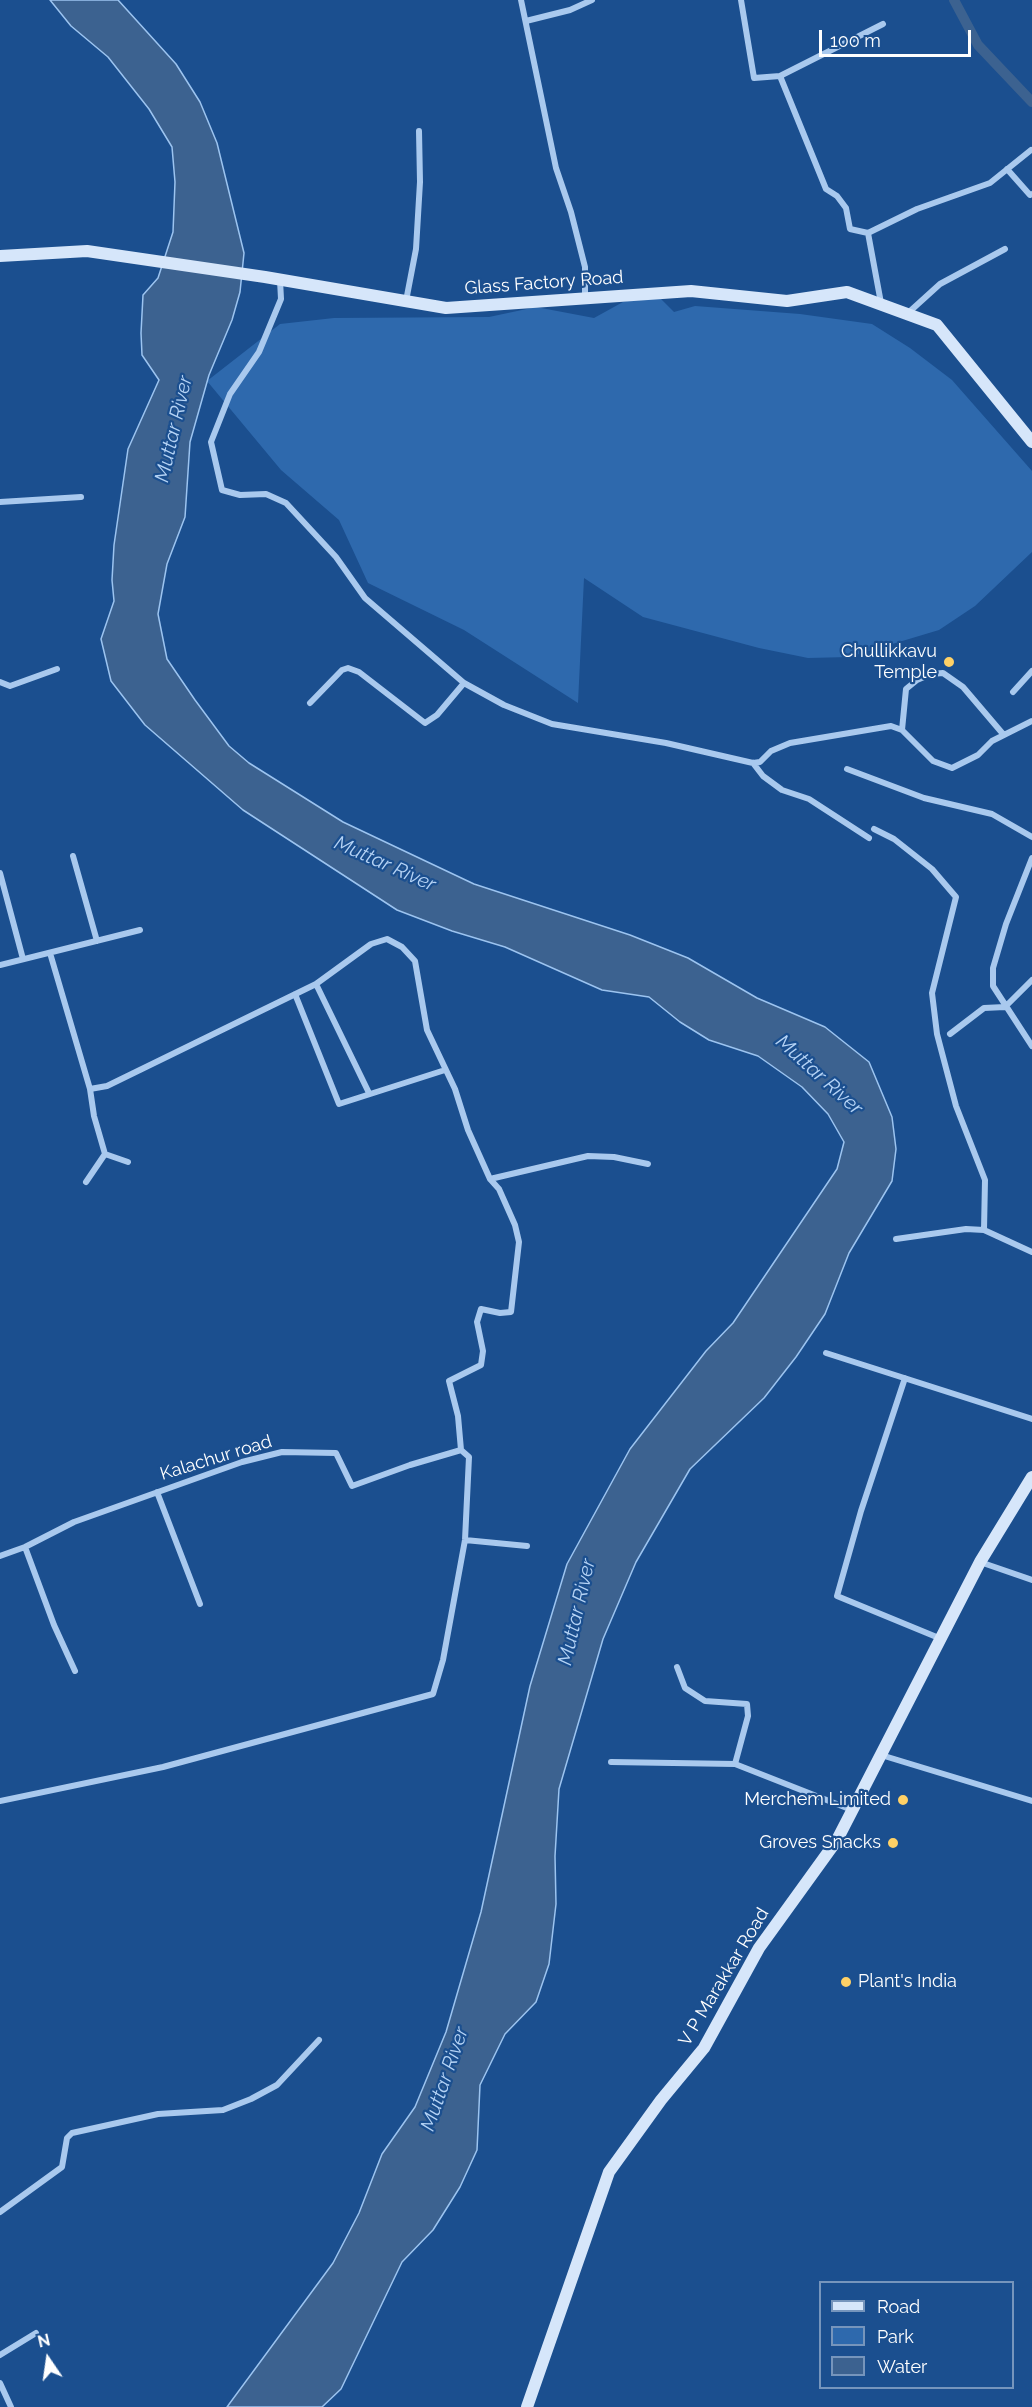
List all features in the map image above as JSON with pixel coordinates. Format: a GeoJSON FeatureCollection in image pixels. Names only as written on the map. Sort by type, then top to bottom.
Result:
{"type":"FeatureCollection","features":[{"type":"Feature","properties":{"kind":"main road","name":"Glass Factory Road"},"geometry":{"type":"LineString","coordinates":[[0,256],[87,251],[265,277],[446,308],[691,291],[787,301],[847,292],[937,325],[1032,442]]}},
{"type":"Feature","properties":{"kind":"main road","name":"V P Marakkar Road"},"geometry":{"type":"LineString","coordinates":[[527,2407],[609,2172],[661,2100],[704,2048],[759,1948],[837,1840],[939,1638],[980,1562],[1032,1478]]}},
{"type":"Feature","properties":{"kind":"street"},"geometry":{"type":"LineString","coordinates":[[521,0],[556,168],[571,212],[585,267],[585,297]]}},
{"type":"Feature","properties":{"kind":"street"},"geometry":{"type":"LineString","coordinates":[[526,21],[570,10],[592,0]]}},
{"type":"Feature","properties":{"kind":"street"},"geometry":{"type":"LineString","coordinates":[[741,0],[754,78],[780,76],[883,24]]}},
{"type":"Feature","properties":{"kind":"street"},"geometry":{"type":"LineString","coordinates":[[780,76],[826,189],[837,196],[846,208],[850,229],[868,233],[917,209],[990,183],[1031,150]]}},
{"type":"Feature","properties":{"kind":"street"},"geometry":{"type":"LineString","coordinates":[[406,302],[416,249],[420,182],[419,131]]}},
{"type":"Feature","properties":{"kind":"street"},"geometry":{"type":"LineString","coordinates":[[1007,170],[1030,195],[1032,194]]}},
{"type":"Feature","properties":{"kind":"street"},"geometry":{"type":"LineString","coordinates":[[868,233],[882,305]]}},
{"type":"Feature","properties":{"kind":"street"},"geometry":{"type":"LineString","coordinates":[[908,314],[940,284],[1005,249]]}},
{"type":"Feature","properties":{"kind":"street"},"geometry":{"type":"LineString","coordinates":[[280,280],[281,299],[260,352],[230,394],[211,442],[222,490],[240,495],[266,494],[286,503],[336,557],[365,598],[464,684],[504,705],[552,724],[666,742],[753,763],[760,762],[771,751],[790,743],[891,726],[902,730],[933,761],[952,768],[965,763],[1003,734],[1032,721]]}},
{"type":"Feature","properties":{"kind":"street"},"geometry":{"type":"LineString","coordinates":[[0,502],[81,497]]}},
{"type":"Feature","properties":{"kind":"street"},"geometry":{"type":"LineString","coordinates":[[310,703],[342,670],[348,668],[358,672],[425,723],[437,715],[464,684]]}},
{"type":"Feature","properties":{"kind":"street"},"geometry":{"type":"LineString","coordinates":[[0,682],[10,686],[57,669]]}},
{"type":"Feature","properties":{"kind":"street"},"geometry":{"type":"LineString","coordinates":[[1012,692],[1032,671]]}},
{"type":"Feature","properties":{"kind":"street"},"geometry":{"type":"LineString","coordinates":[[902,730],[906,689],[917,680],[931,674],[943,673],[963,687],[1003,734]]}},
{"type":"Feature","properties":{"kind":"street"},"geometry":{"type":"LineString","coordinates":[[753,763],[763,776],[782,790],[809,799],[869,838]]}},
{"type":"Feature","properties":{"kind":"street"},"geometry":{"type":"LineString","coordinates":[[847,769],[924,798],[992,814],[1032,837]]}},
{"type":"Feature","properties":{"kind":"street"},"geometry":{"type":"LineString","coordinates":[[874,829],[894,839],[932,869],[956,897],[932,993],[937,1034],[956,1106],[985,1180],[984,1230]]}},
{"type":"Feature","properties":{"kind":"street"},"geometry":{"type":"LineString","coordinates":[[73,856],[97,941]]}},
{"type":"Feature","properties":{"kind":"street"},"geometry":{"type":"LineString","coordinates":[[1032,858],[1006,924],[993,968],[993,986],[1032,1046]]}},
{"type":"Feature","properties":{"kind":"street"},"geometry":{"type":"LineString","coordinates":[[0,873],[22,959]]}},
{"type":"Feature","properties":{"kind":"street"},"geometry":{"type":"LineString","coordinates":[[0,965],[140,930]]}},
{"type":"Feature","properties":{"kind":"street"},"geometry":{"type":"LineString","coordinates":[[3,1800],[164,1767],[433,1694],[449,1626],[465,1540],[469,1456],[461,1450],[458,1416],[449,1381],[481,1365],[483,1351],[477,1322],[481,1309],[500,1313],[511,1312],[516,1290],[519,1242],[515,1225],[499,1189],[490,1179],[468,1130],[455,1089],[427,1030],[415,961],[402,947],[387,939],[371,944],[316,984],[238,1024],[107,1086],[90,1089]]}},
{"type":"Feature","properties":{"kind":"street"},"geometry":{"type":"LineString","coordinates":[[50,953],[90,1089],[94,1116],[105,1154]]}},
{"type":"Feature","properties":{"kind":"street"},"geometry":{"type":"LineString","coordinates":[[950,1034],[984,1008],[1005,1007],[1032,980]]}},
{"type":"Feature","properties":{"kind":"street"},"geometry":{"type":"LineString","coordinates":[[316,984],[369,1093]]}},
{"type":"Feature","properties":{"kind":"street"},"geometry":{"type":"LineString","coordinates":[[295,994],[339,1104],[445,1070]]}},
{"type":"Feature","properties":{"kind":"street"},"geometry":{"type":"LineString","coordinates":[[105,1154],[128,1162]]}},
{"type":"Feature","properties":{"kind":"street"},"geometry":{"type":"LineString","coordinates":[[86,1182],[105,1154]]}},
{"type":"Feature","properties":{"kind":"street"},"geometry":{"type":"LineString","coordinates":[[490,1179],[588,1156],[614,1157],[648,1164]]}},
{"type":"Feature","properties":{"kind":"street"},"geometry":{"type":"LineString","coordinates":[[896,1239],[966,1229],[984,1230],[1032,1252]]}},
{"type":"Feature","properties":{"kind":"street"},"geometry":{"type":"LineString","coordinates":[[826,1353],[1032,1419]]}},
{"type":"Feature","properties":{"kind":"street"},"geometry":{"type":"LineString","coordinates":[[905,1378],[861,1511],[837,1596],[939,1638]]}},
{"type":"Feature","properties":{"kind":"street","name":"Kalachur road"},"geometry":{"type":"LineString","coordinates":[[0,1556],[25,1547],[74,1522],[242,1462],[282,1452],[336,1453],[352,1486],[410,1464],[461,1450]]}},
{"type":"Feature","properties":{"kind":"street"},"geometry":{"type":"LineString","coordinates":[[157,1492],[200,1604]]}},
{"type":"Feature","properties":{"kind":"street"},"geometry":{"type":"LineString","coordinates":[[465,1540],[527,1546]]}},
{"type":"Feature","properties":{"kind":"street"},"geometry":{"type":"LineString","coordinates":[[25,1547],[54,1625],[75,1671]]}},
{"type":"Feature","properties":{"kind":"street"},"geometry":{"type":"LineString","coordinates":[[980,1562],[1032,1580]]}},
{"type":"Feature","properties":{"kind":"street"},"geometry":{"type":"LineString","coordinates":[[677,1667],[685,1688],[705,1701],[747,1704],[748,1716],[735,1764]]}},
{"type":"Feature","properties":{"kind":"street"},"geometry":{"type":"LineString","coordinates":[[881,1755],[1032,1801]]}},
{"type":"Feature","properties":{"kind":"street"},"geometry":{"type":"LineString","coordinates":[[611,1762],[735,1764],[852,1810]]}},
{"type":"Feature","properties":{"kind":"street"},"geometry":{"type":"LineString","coordinates":[[0,2212],[62,2167],[67,2138],[72,2133],[158,2114],[223,2110],[277,2085],[319,2040]]}},
{"type":"Feature","properties":{"kind":"street"},"geometry":{"type":"LineString","coordinates":[[0,2355],[36,2333]]}},
{"type":"Feature","properties":{"kind":"street"},"geometry":{"type":"LineString","coordinates":[[0,2383],[11,2407]]}},
{"type":"Feature","properties":{"kind":"green space"},"geometry":{"type":"Polygon","coordinates":[[[655,293],[674,312],[695,306],[800,314],[872,324],[910,348],[952,380],[1032,471],[1032,552],[975,606],[939,630],[849,657],[808,658],[759,648],[643,617],[584,578],[578,703],[464,630],[368,583],[339,520],[281,470],[207,381],[280,324],[334,318],[489,317],[536,307],[594,318],[623,302],[655,293]]]}},
{"type":"Feature","properties":{"kind":"water","name":"Muttar River"},"geometry":{"type":"Polygon","coordinates":[[[50,0],[118,0],[176,64],[200,102],[217,143],[244,253],[240,292],[232,320],[209,375],[190,442],[185,517],[167,564],[158,614],[167,659],[195,700],[229,746],[249,763],[343,822],[474,884],[630,935],[688,958],[757,998],[825,1027],[869,1062],[892,1117],[896,1149],[892,1181],[849,1253],[825,1314],[796,1357],[764,1398],[690,1469],[636,1562],[603,1639],[559,1789],[555,1856],[556,1904],[549,1964],[536,2002],[505,2034],[480,2085],[477,2150],[460,2187],[433,2230],[402,2262],[341,2389],[322,2407],[227,2407],[333,2263],[359,2213],[382,2154],[415,2107],[446,2032],[481,1912],[530,1686],[567,1564],[630,1449],[706,1351],[733,1323],[837,1169],[844,1142],[828,1114],[802,1087],[758,1056],[709,1040],[680,1022],[649,997],[602,990],[505,947],[452,931],[397,910],[243,810],[145,725],[111,681],[101,639],[114,601],[112,580],[114,545],[128,449],[159,380],[142,355],[143,295],[158,278],[173,232],[175,182],[172,147],[149,109],[108,57],[71,26],[50,0]]]}},
{"type":"Feature","properties":{"kind":"waterway"},"geometry":{"type":"LineString","coordinates":[[954,0],[978,45],[1032,102]]}},
{"type":"Feature","properties":{"kind":"place","name":"Chullikkavu Temple"},"geometry":{"type":"Point","coordinates":[949,662]}},
{"type":"Feature","properties":{"kind":"place","name":"Merchem Limited"},"geometry":{"type":"Point","coordinates":[903,1800]}},
{"type":"Feature","properties":{"kind":"place","name":"Groves Snacks"},"geometry":{"type":"Point","coordinates":[893,1843]}},
{"type":"Feature","properties":{"kind":"place","name":"Plant's India"},"geometry":{"type":"Point","coordinates":[846,1982]}}]}
